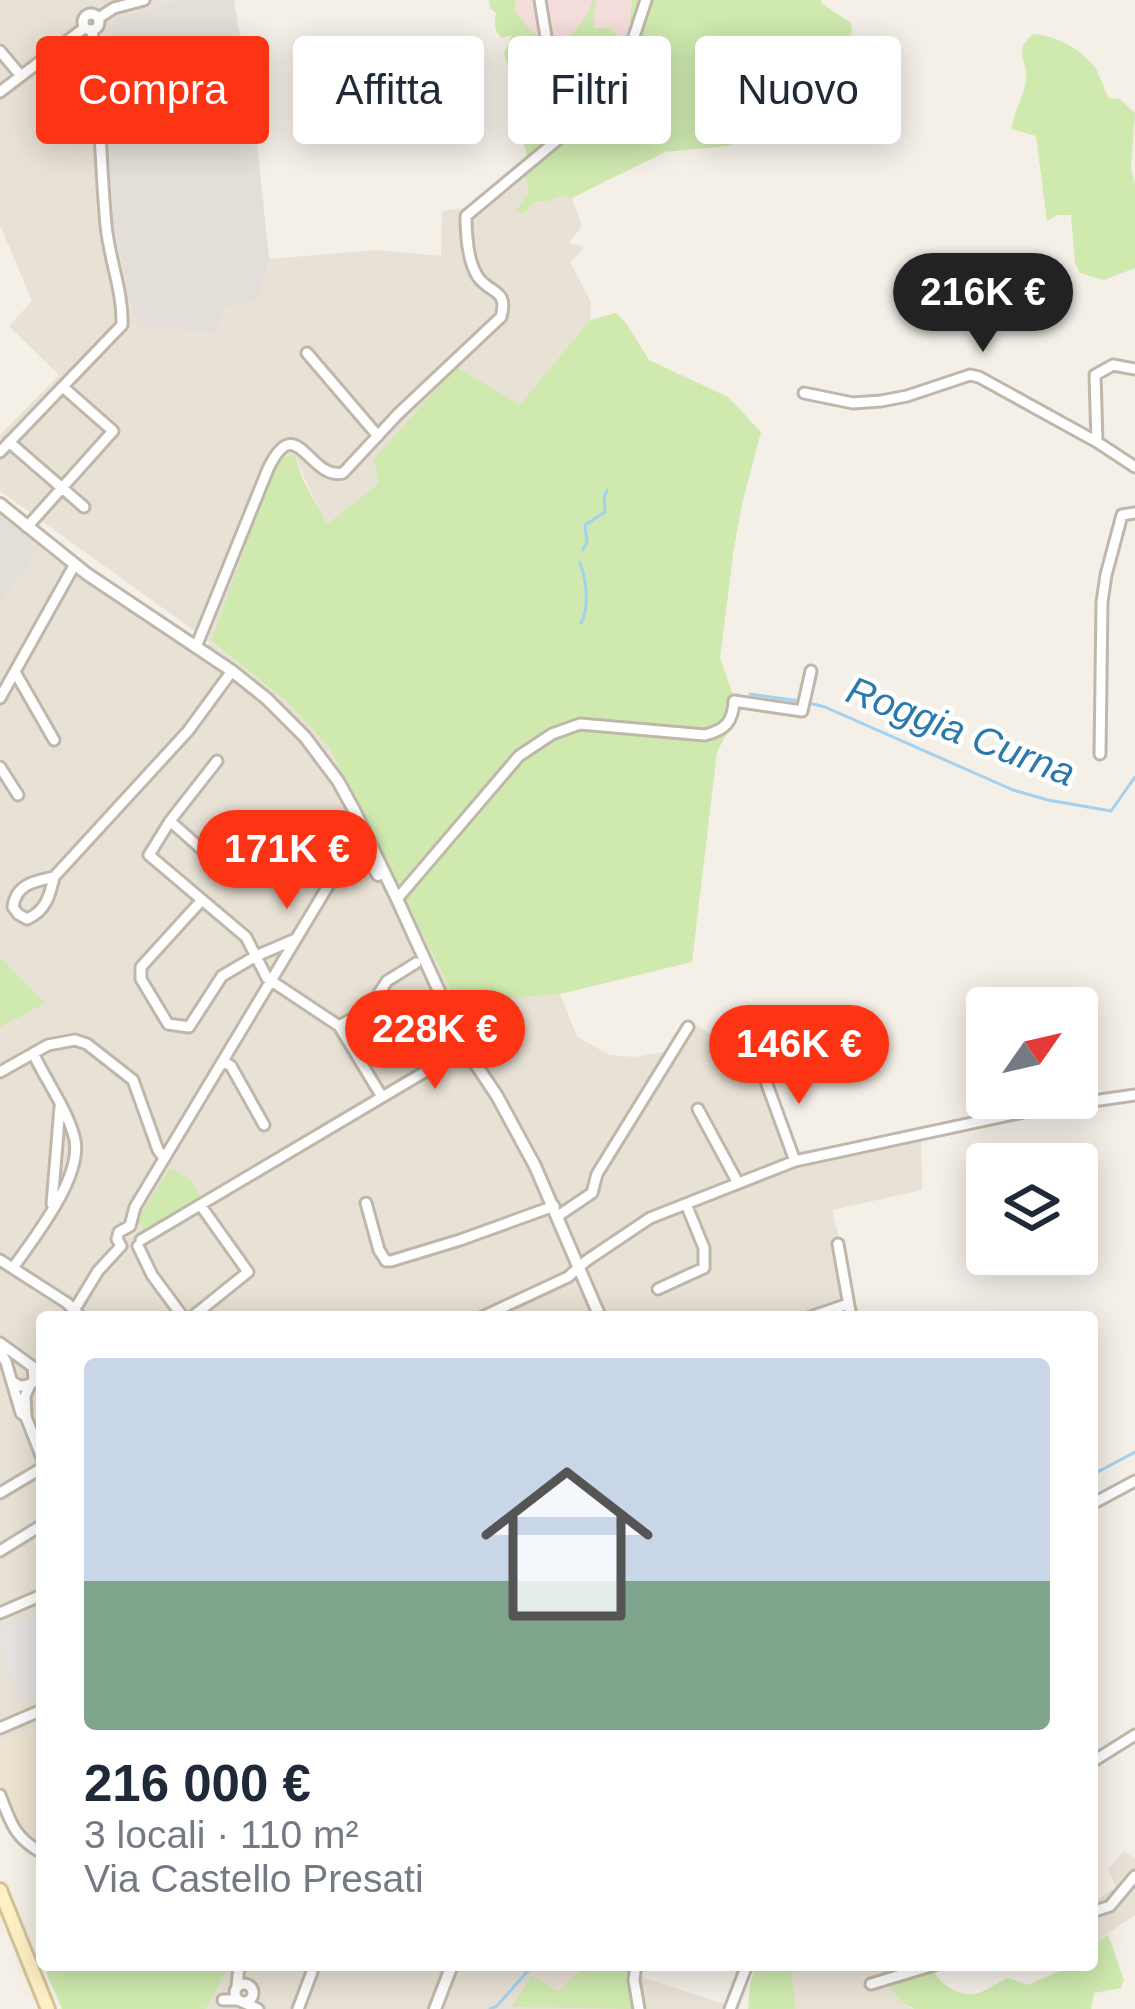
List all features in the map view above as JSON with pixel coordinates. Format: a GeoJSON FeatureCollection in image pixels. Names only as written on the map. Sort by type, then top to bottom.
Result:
{"type":"FeatureCollection","features":[{"type":"Feature","properties":{"kind":"main road"},"geometry":{"type":"LineString","coordinates":[[0,1890],[48,2009]]}},
{"type":"Feature","properties":{"kind":"street"},"geometry":{"type":"LineString","coordinates":[[0,92],[100,21],[83,0]]}},
{"type":"Feature","properties":{"kind":"street"},"geometry":{"type":"LineString","coordinates":[[96,16],[114,4],[144,0]]}},
{"type":"Feature","properties":{"kind":"street"},"geometry":{"type":"LineString","coordinates":[[540,0],[546,36]]}},
{"type":"Feature","properties":{"kind":"street"},"geometry":{"type":"LineString","coordinates":[[634,36],[646,0]]}},
{"type":"Feature","properties":{"kind":"street"},"geometry":{"type":"LineString","coordinates":[[0,452],[122,325],[123,306],[106,228],[88,29]]}},
{"type":"Feature","properties":{"kind":"street"},"geometry":{"type":"LineString","coordinates":[[0,51],[21,76]]}},
{"type":"Feature","properties":{"kind":"street"},"geometry":{"type":"LineString","coordinates":[[196,647],[278,449],[287,444],[298,446],[325,472],[338,475],[502,314],[500,294],[476,272],[466,216],[551,144]]}},
{"type":"Feature","properties":{"kind":"street"},"geometry":{"type":"LineString","coordinates":[[307,353],[378,436]]}},
{"type":"Feature","properties":{"kind":"street"},"geometry":{"type":"LineString","coordinates":[[1096,442],[1095,375],[1113,364],[1135,369]]}},
{"type":"Feature","properties":{"kind":"street"},"geometry":{"type":"LineString","coordinates":[[804,393],[853,403],[881,401],[970,375],[979,377],[1135,467]]}},
{"type":"Feature","properties":{"kind":"street"},"geometry":{"type":"LineString","coordinates":[[27,527],[113,431],[63,387]]}},
{"type":"Feature","properties":{"kind":"street"},"geometry":{"type":"LineString","coordinates":[[9,442],[84,507]]}},
{"type":"Feature","properties":{"kind":"street"},"geometry":{"type":"LineString","coordinates":[[0,504],[75,564],[232,671],[304,737],[354,809],[465,1048],[497,1096],[556,1211],[597,1311]]}},
{"type":"Feature","properties":{"kind":"street"},"geometry":{"type":"LineString","coordinates":[[1100,754],[1102,602],[1122,515],[1135,513]]}},
{"type":"Feature","properties":{"kind":"street"},"geometry":{"type":"LineString","coordinates":[[0,698],[75,564]]}},
{"type":"Feature","properties":{"kind":"street"},"geometry":{"type":"LineString","coordinates":[[398,899],[519,757],[552,734],[580,724],[705,735],[730,722],[734,700],[802,711],[811,670]]}},
{"type":"Feature","properties":{"kind":"street"},"geometry":{"type":"LineString","coordinates":[[54,877],[29,882],[14,897],[18,914],[27,919],[35,916],[49,901],[54,877],[188,731],[232,671]]}},
{"type":"Feature","properties":{"kind":"street"},"geometry":{"type":"LineString","coordinates":[[15,672],[54,740]]}},
{"type":"Feature","properties":{"kind":"street"},"geometry":{"type":"LineString","coordinates":[[217,761],[149,855],[246,937],[267,978],[340,1026],[382,1097]]}},
{"type":"Feature","properties":{"kind":"street"},"geometry":{"type":"LineString","coordinates":[[0,767],[18,795]]}},
{"type":"Feature","properties":{"kind":"street"},"geometry":{"type":"LineString","coordinates":[[354,809],[355,830],[369,862],[409,923]]}},
{"type":"Feature","properties":{"kind":"street"},"geometry":{"type":"LineString","coordinates":[[170,820],[207,854]]}},
{"type":"Feature","properties":{"kind":"street"},"geometry":{"type":"LineString","coordinates":[[183,1311],[132,1246],[117,1238],[118,1232],[130,1226],[135,1207],[340,866],[355,830]]}},
{"type":"Feature","properties":{"kind":"street"},"geometry":{"type":"LineString","coordinates":[[340,866],[355,859],[369,862],[388,881]]}},
{"type":"Feature","properties":{"kind":"street"},"geometry":{"type":"LineString","coordinates":[[200,901],[141,967],[141,979],[168,1024],[190,1027],[222,976],[297,939]]}},
{"type":"Feature","properties":{"kind":"street"},"geometry":{"type":"LineString","coordinates":[[340,1026],[368,1010],[387,981],[416,963]]}},
{"type":"Feature","properties":{"kind":"street"},"geometry":{"type":"LineString","coordinates":[[366,1203],[386,1261],[556,1211],[592,1193],[597,1174],[688,1028]]}},
{"type":"Feature","properties":{"kind":"street"},"geometry":{"type":"LineString","coordinates":[[0,1072],[48,1046],[75,1040],[87,1044],[133,1080],[164,1158]]}},
{"type":"Feature","properties":{"kind":"street"},"geometry":{"type":"LineString","coordinates":[[77,1311],[98,1270],[132,1246],[465,1048]]}},
{"type":"Feature","properties":{"kind":"street"},"geometry":{"type":"LineString","coordinates":[[13,1268],[52,1209],[76,1155],[75,1141],[33,1053]]}},
{"type":"Feature","properties":{"kind":"street"},"geometry":{"type":"LineString","coordinates":[[224,1061],[264,1125]]}},
{"type":"Feature","properties":{"kind":"street"},"geometry":{"type":"LineString","coordinates":[[761,1068],[795,1162]]}},
{"type":"Feature","properties":{"kind":"street"},"geometry":{"type":"LineString","coordinates":[[495,1311],[568,1277],[650,1218],[795,1162],[1037,1109],[1135,1094]]}},
{"type":"Feature","properties":{"kind":"street"},"geometry":{"type":"LineString","coordinates":[[52,1209],[60,1107]]}},
{"type":"Feature","properties":{"kind":"street"},"geometry":{"type":"LineString","coordinates":[[698,1109],[738,1183]]}},
{"type":"Feature","properties":{"kind":"street"},"geometry":{"type":"LineString","coordinates":[[658,1289],[704,1268],[704,1248],[686,1204]]}},
{"type":"Feature","properties":{"kind":"street"},"geometry":{"type":"LineString","coordinates":[[196,1311],[248,1272],[201,1206]]}},
{"type":"Feature","properties":{"kind":"street"},"geometry":{"type":"LineString","coordinates":[[130,1226],[139,1231],[132,1246]]}},
{"type":"Feature","properties":{"kind":"street"},"geometry":{"type":"LineString","coordinates":[[838,1244],[850,1311]]}},
{"type":"Feature","properties":{"kind":"street"},"geometry":{"type":"LineString","coordinates":[[0,1260],[71,1311]]}},
{"type":"Feature","properties":{"kind":"street"},"geometry":{"type":"LineString","coordinates":[[828,1311],[848,1304]]}},
{"type":"Feature","properties":{"kind":"street"},"geometry":{"type":"LineString","coordinates":[[0,1347],[33,1367],[36,1379],[25,1396],[26,1417],[36,1443]]}},
{"type":"Feature","properties":{"kind":"street"},"geometry":{"type":"LineString","coordinates":[[0,1347],[26,1417]]}},
{"type":"Feature","properties":{"kind":"street"},"geometry":{"type":"LineString","coordinates":[[11,1378],[14,1365],[36,1358]]}},
{"type":"Feature","properties":{"kind":"street"},"geometry":{"type":"LineString","coordinates":[[11,1378],[21,1387],[36,1379]]}},
{"type":"Feature","properties":{"kind":"street"},"geometry":{"type":"LineString","coordinates":[[0,1493],[36,1472]]}},
{"type":"Feature","properties":{"kind":"street"},"geometry":{"type":"LineString","coordinates":[[1098,1501],[1135,1481]]}},
{"type":"Feature","properties":{"kind":"street"},"geometry":{"type":"LineString","coordinates":[[0,1551],[36,1529]]}},
{"type":"Feature","properties":{"kind":"street"},"geometry":{"type":"LineString","coordinates":[[0,1613],[36,1598]]}},
{"type":"Feature","properties":{"kind":"street"},"geometry":{"type":"LineString","coordinates":[[0,1729],[36,1713]]}},
{"type":"Feature","properties":{"kind":"street"},"geometry":{"type":"LineString","coordinates":[[1098,1758],[1135,1735]]}},
{"type":"Feature","properties":{"kind":"street"},"geometry":{"type":"LineString","coordinates":[[0,1795],[11,1826],[36,1849]]}},
{"type":"Feature","properties":{"kind":"street"},"geometry":{"type":"LineString","coordinates":[[1098,1910],[1110,1906],[1135,1876]]}},
{"type":"Feature","properties":{"kind":"street"},"geometry":{"type":"LineString","coordinates":[[238,1971],[236,1996],[240,2001]]}},
{"type":"Feature","properties":{"kind":"street"},"geometry":{"type":"LineString","coordinates":[[240,1971],[259,2009]]}},
{"type":"Feature","properties":{"kind":"street"},"geometry":{"type":"LineString","coordinates":[[298,2009],[312,1971]]}},
{"type":"Feature","properties":{"kind":"street"},"geometry":{"type":"LineString","coordinates":[[435,2009],[450,1971]]}},
{"type":"Feature","properties":{"kind":"street"},"geometry":{"type":"LineString","coordinates":[[635,1971],[639,2009]]}},
{"type":"Feature","properties":{"kind":"street"},"geometry":{"type":"LineString","coordinates":[[730,2009],[745,1971]]}},
{"type":"Feature","properties":{"kind":"street"},"geometry":{"type":"LineString","coordinates":[[871,1984],[914,1971]]}},
{"type":"Feature","properties":{"kind":"street"},"geometry":{"type":"LineString","coordinates":[[219,2005],[245,1983],[252,1989]]}},
{"type":"Feature","properties":{"kind":"street"},"geometry":{"type":"LineString","coordinates":[[240,2001],[251,2000],[252,1989]]}},
{"type":"Feature","properties":{"kind":"street"},"geometry":{"type":"LineString","coordinates":[[219,2005],[232,1999],[259,2009]]}},
{"type":"Feature","properties":{"kind":"shaded area"},"geometry":{"type":"Polygon","coordinates":[[[0,0],[182,0],[114,18],[114,36],[36,36],[36,144],[113,144],[112,217],[136,326],[258,300],[269,259],[377,250],[441,256],[442,211],[472,207],[524,175],[529,191],[517,211],[523,214],[535,202],[562,194],[572,198],[582,226],[569,243],[585,247],[570,262],[591,302],[590,320],[520,406],[456,367],[379,483],[326,525],[294,455],[277,459],[211,642],[287,702],[329,747],[457,1003],[560,994],[577,1037],[610,1055],[635,1057],[670,1051],[688,1020],[727,1044],[746,1014],[796,1152],[921,1129],[922,1190],[832,1210],[858,1311],[36,1311],[36,1726],[0,1743],[0,606],[43,543],[198,658],[210,642],[0,491],[0,435],[59,375],[9,326],[32,301],[0,225],[0,0]]]}},
{"type":"Feature","properties":{"kind":"shaded area"},"geometry":{"type":"Polygon","coordinates":[[[182,0],[234,0],[240,36],[106,36],[114,18],[182,0]]]}},
{"type":"Feature","properties":{"kind":"shaded area"},"geometry":{"type":"Polygon","coordinates":[[[515,0],[641,0],[628,36],[528,36],[515,12],[515,0]]]}},
{"type":"Feature","properties":{"kind":"shaded area"},"geometry":{"type":"Polygon","coordinates":[[[107,144],[257,144],[269,259],[258,300],[223,308],[216,332],[136,326],[112,217],[107,144]]]}},
{"type":"Feature","properties":{"kind":"shaded area"},"geometry":{"type":"Polygon","coordinates":[[[0,506],[43,543],[0,606],[0,506]]]}},
{"type":"Feature","properties":{"kind":"shaded area"},"geometry":{"type":"Polygon","coordinates":[[[36,1614],[36,1698],[23,1703],[0,1648],[0,1628],[36,1614]]]}},
{"type":"Feature","properties":{"kind":"shaded area"},"geometry":{"type":"Polygon","coordinates":[[[36,1726],[36,1840],[9,1812],[0,1784],[0,1743],[36,1726]]]}},
{"type":"Feature","properties":{"kind":"shaded area"},"geometry":{"type":"Polygon","coordinates":[[[1124,1851],[1135,1859],[1135,1915],[1098,1940],[1098,1899],[1116,1887],[1108,1869],[1124,1851]]]}},
{"type":"Feature","properties":{"kind":"shaded area"},"geometry":{"type":"Polygon","coordinates":[[[226,1971],[642,1971],[641,1977],[727,2005],[725,2009],[206,2009],[226,1971]]]}},
{"type":"Feature","properties":{"kind":"shaded area"},"geometry":{"type":"Polygon","coordinates":[[[792,1971],[881,1971],[914,2009],[796,2009],[792,1971]]]}},
{"type":"Feature","properties":{"kind":"green space"},"geometry":{"type":"Polygon","coordinates":[[[489,0],[515,0],[515,12],[533,33],[543,36],[502,38],[497,33],[496,13],[489,0]]]}},
{"type":"Feature","properties":{"kind":"green space"},"geometry":{"type":"Polygon","coordinates":[[[592,0],[596,7],[593,28],[611,28],[617,33],[569,36],[592,0]]]}},
{"type":"Feature","properties":{"kind":"green space"},"geometry":{"type":"Polygon","coordinates":[[[632,0],[821,0],[851,23],[849,36],[695,36],[695,144],[732,144],[728,146],[665,152],[572,198],[562,195],[535,202],[523,214],[516,211],[529,191],[524,175],[530,170],[524,144],[671,144],[671,36],[624,36],[629,32],[632,0]]]}},
{"type":"Feature","properties":{"kind":"green space"},"geometry":{"type":"Polygon","coordinates":[[[1033,34],[1076,49],[1096,69],[1109,98],[1120,99],[1135,113],[1131,168],[1135,268],[1104,280],[1080,273],[1071,215],[1047,221],[1036,136],[1012,129],[1026,80],[1022,51],[1033,34]]]}},
{"type":"Feature","properties":{"kind":"green space"},"geometry":{"type":"Polygon","coordinates":[[[616,313],[649,360],[728,397],[761,432],[734,548],[720,658],[736,703],[734,720],[717,752],[692,962],[560,994],[457,1003],[329,747],[287,702],[211,641],[277,459],[294,454],[327,524],[379,483],[374,459],[456,367],[520,405],[590,320],[616,313]]]}},
{"type":"Feature","properties":{"kind":"green space"},"geometry":{"type":"Polygon","coordinates":[[[0,957],[45,1003],[0,1027],[0,957]]]}},
{"type":"Feature","properties":{"kind":"green space"},"geometry":{"type":"Polygon","coordinates":[[[170,1168],[191,1180],[201,1198],[145,1233],[135,1222],[170,1168]]]}},
{"type":"Feature","properties":{"kind":"green space"},"geometry":{"type":"Polygon","coordinates":[[[1108,1935],[1124,1980],[1121,1988],[1094,1993],[1091,2009],[914,2009],[880,1971],[934,1971],[950,1988],[973,1994],[1009,1978],[1027,1985],[1060,1971],[1098,1971],[1098,1941],[1108,1935]]]}},
{"type":"Feature","properties":{"kind":"green space"},"geometry":{"type":"Polygon","coordinates":[[[46,1971],[226,1971],[206,2009],[62,2009],[46,1971]]]}},
{"type":"Feature","properties":{"kind":"green space"},"geometry":{"type":"Polygon","coordinates":[[[580,1971],[630,1971],[636,2009],[512,2007],[531,1976],[559,1991],[580,1971]]]}},
{"type":"Feature","properties":{"kind":"green space"},"geometry":{"type":"Polygon","coordinates":[[[754,1971],[793,1971],[796,2009],[748,2009],[754,1971]]]}},
{"type":"Feature","properties":{"kind":"waterway"},"geometry":{"type":"LineString","coordinates":[[583,550],[585,525],[605,512],[607,490]]}},
{"type":"Feature","properties":{"kind":"waterway"},"geometry":{"type":"LineString","coordinates":[[580,563],[586,593],[581,623]]}},
{"type":"Feature","properties":{"kind":"waterway","name":"Roggia Curna"},"geometry":{"type":"LineString","coordinates":[[750,694],[799,701]]}},
{"type":"Feature","properties":{"kind":"waterway","name":"Roggia Curna"},"geometry":{"type":"LineString","coordinates":[[809,703],[1013,790],[1048,800],[1111,811],[1135,777]]}},
{"type":"Feature","properties":{"kind":"waterway","name":"Roggia Curna"},"geometry":{"type":"LineString","coordinates":[[1098,1472],[1135,1452]]}},
{"type":"Feature","properties":{"kind":"waterway","name":"Roggia Curna"},"geometry":{"type":"LineString","coordinates":[[490,2009],[528,1971]]}}]}
